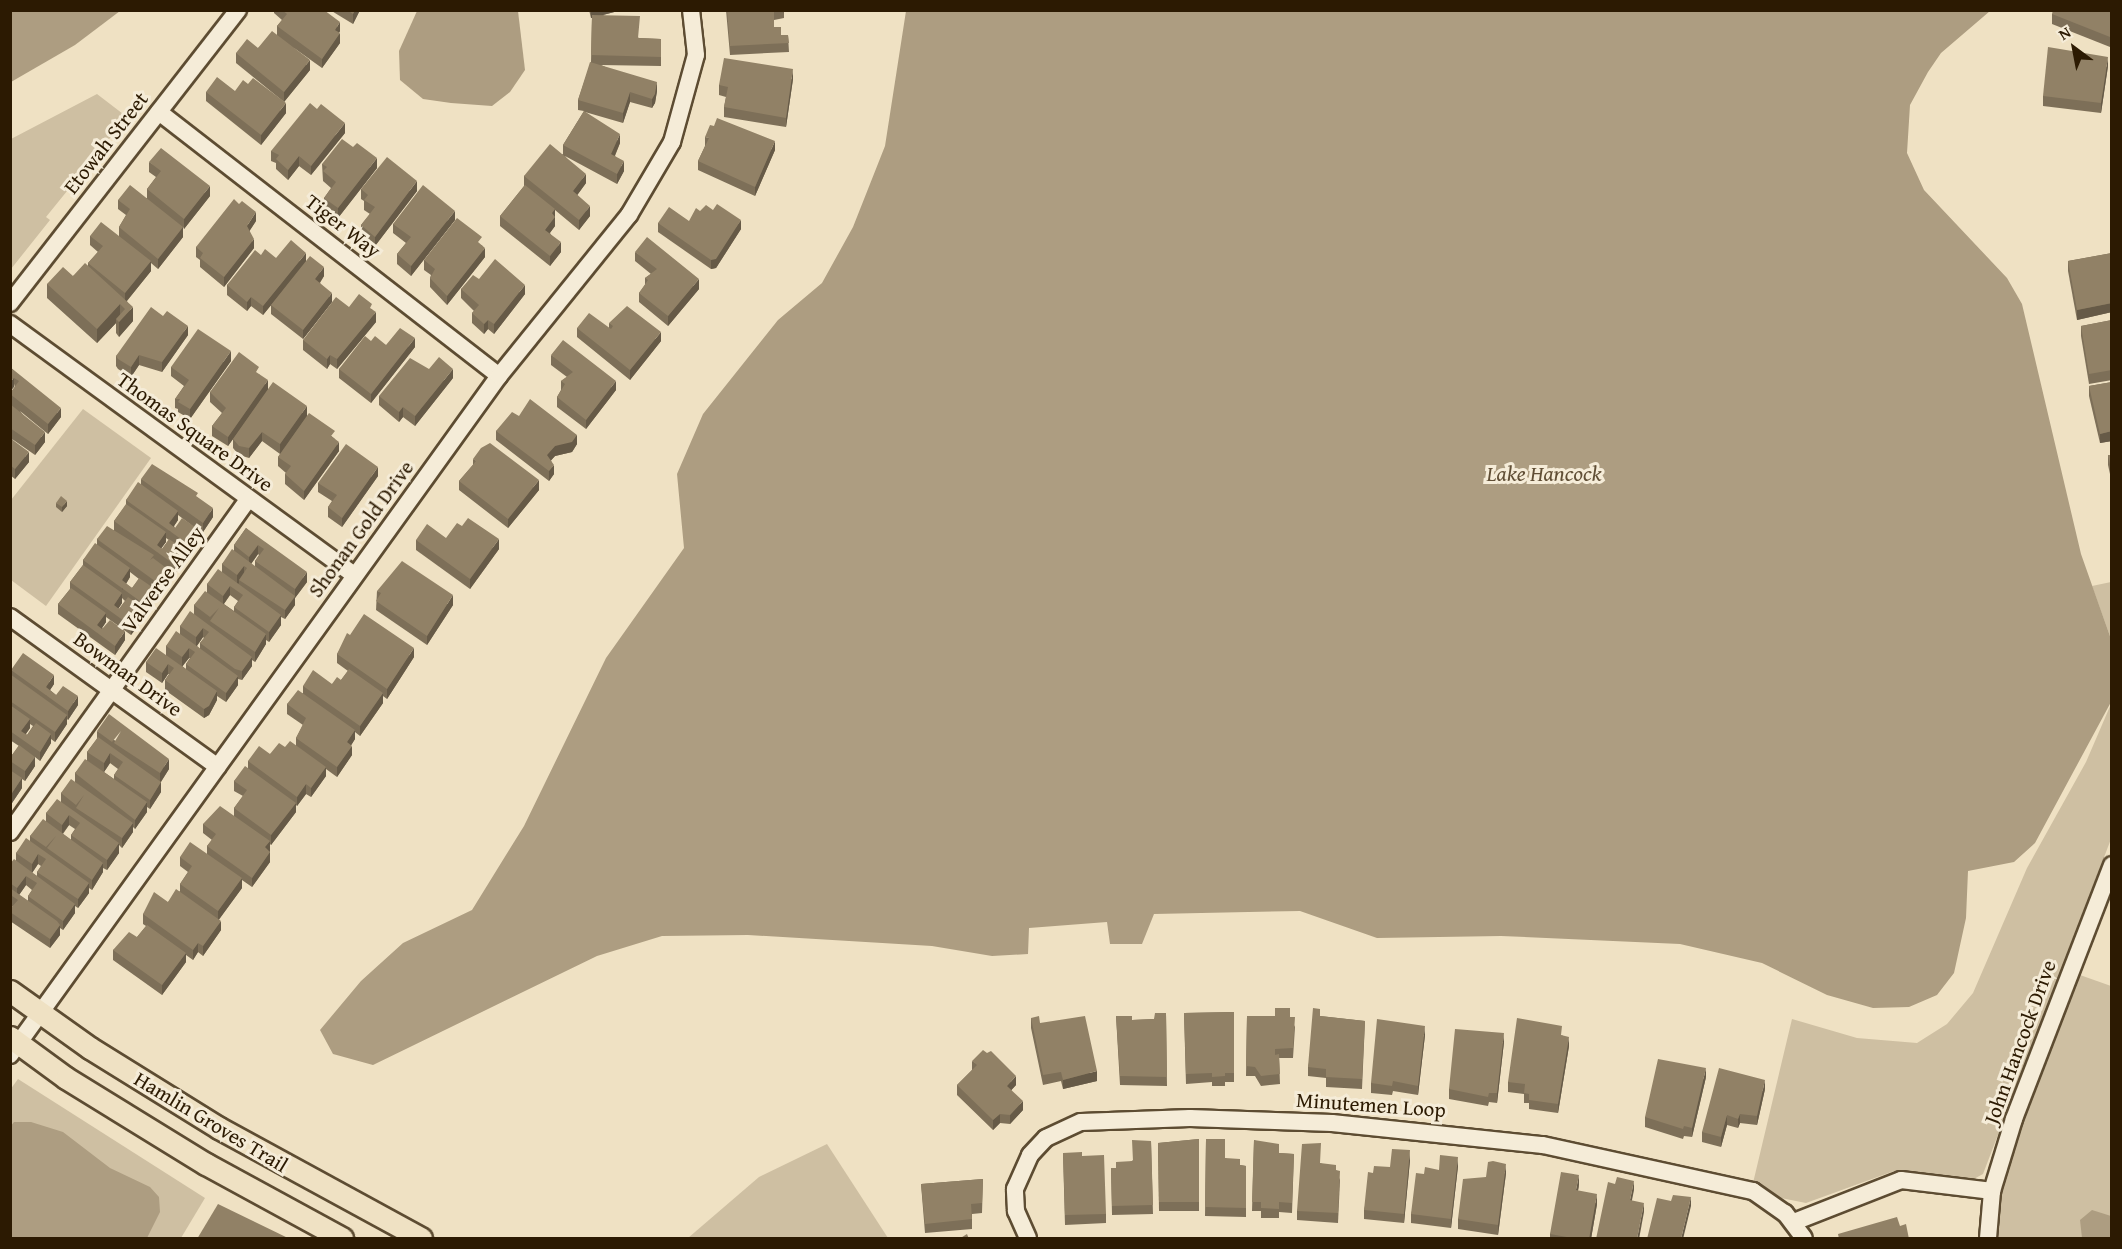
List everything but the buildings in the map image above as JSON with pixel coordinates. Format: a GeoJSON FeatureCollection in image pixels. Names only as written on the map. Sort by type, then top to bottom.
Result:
{"type":"FeatureCollection","features":[{"type":"Feature","properties":{"kind":"main road","name":"Hamlin Groves Trail"},"geometry":{"type":"LineString","coordinates":[[10,990],[41,1014],[219,1128],[421,1239]]}},
{"type":"Feature","properties":{"kind":"main road","name":"Hamlin Groves Trail"},"geometry":{"type":"LineString","coordinates":[[13,1045],[206,1164],[342,1239]]}},
{"type":"Feature","properties":{"kind":"street","name":"Etowah Street"},"geometry":{"type":"LineString","coordinates":[[10,303],[238,10]]}},
{"type":"Feature","properties":{"kind":"street","name":"Shonan Gold Drive"},"geometry":{"type":"LineString","coordinates":[[13,1045],[41,1014],[499,376],[629,215],[672,142],[696,56],[691,10]]}},
{"type":"Feature","properties":{"kind":"street","name":"Tiger Way"},"geometry":{"type":"LineString","coordinates":[[159,112],[499,376]]}},
{"type":"Feature","properties":{"kind":"street","name":"Thomas Square Drive"},"geometry":{"type":"LineString","coordinates":[[13,331],[354,575]]}},
{"type":"Feature","properties":{"kind":"street","name":"Valverse Alley"},"geometry":{"type":"LineString","coordinates":[[10,832],[248,499]]}},
{"type":"Feature","properties":{"kind":"street","name":"Bowman Drive"},"geometry":{"type":"LineString","coordinates":[[10,617],[218,767]]}},
{"type":"Feature","properties":{"kind":"street","name":"John Hancock Drive"},"geometry":{"type":"LineString","coordinates":[[1988,1239],[1992,1191],[2014,1119],[2112,865]]}},
{"type":"Feature","properties":{"kind":"street","name":"Minutemen Loop"},"geometry":{"type":"LineString","coordinates":[[1028,1239],[1016,1211],[1015,1188],[1030,1155],[1046,1138],[1081,1122],[1190,1118],[1332,1123],[1543,1145],[1730,1184],[1770,1202],[1794,1222],[1804,1239]]}},
{"type":"Feature","properties":{"kind":"street"},"geometry":{"type":"LineString","coordinates":[[1794,1222],[1900,1180],[1992,1191]]}},
{"type":"Feature","properties":{"kind":"shaded area"},"geometry":{"type":"Polygon","coordinates":[[[97,94],[127,117],[46,217],[50,220],[11,269],[11,139],[97,94]]]}},
{"type":"Feature","properties":{"kind":"shaded area"},"geometry":{"type":"Polygon","coordinates":[[[83,409],[151,458],[46,606],[11,580],[11,500],[83,409]]]}},
{"type":"Feature","properties":{"kind":"shaded area"},"geometry":{"type":"Polygon","coordinates":[[[2111,582],[2111,639],[2092,586],[2111,582]]]}},
{"type":"Feature","properties":{"kind":"shaded area"},"geometry":{"type":"Polygon","coordinates":[[[2111,704],[2111,839],[1983,1174],[1972,1180],[1894,1171],[1806,1203],[1781,1198],[1753,1183],[1792,1019],[1857,1038],[1917,1043],[1947,1024],[1973,993],[2027,868],[2086,762],[2111,704]]]}},
{"type":"Feature","properties":{"kind":"shaded area"},"geometry":{"type":"Polygon","coordinates":[[[2080,975],[2111,986],[2111,1238],[1996,1238],[2001,1196],[2013,1147],[2080,975]]]}},
{"type":"Feature","properties":{"kind":"shaded area"},"geometry":{"type":"Polygon","coordinates":[[[18,1079],[205,1198],[181,1238],[11,1238],[10,1090],[18,1079]]]}},
{"type":"Feature","properties":{"kind":"shaded area"},"geometry":{"type":"Polygon","coordinates":[[[827,1144],[888,1238],[688,1238],[759,1177],[827,1144]]]}},
{"type":"Feature","properties":{"kind":"water"},"geometry":{"type":"Polygon","coordinates":[[[10,11],[120,11],[75,45],[11,82],[10,11]]]}},
{"type":"Feature","properties":{"kind":"water"},"geometry":{"type":"Polygon","coordinates":[[[417,11],[518,11],[525,70],[510,92],[492,106],[451,103],[423,99],[400,80],[399,51],[417,11]]]}},
{"type":"Feature","properties":{"kind":"water","name":"Lake Hancock"},"geometry":{"type":"Polygon","coordinates":[[[906,11],[1990,11],[1941,53],[1928,72],[1910,105],[1907,153],[1924,190],[2007,278],[2022,304],[2081,554],[2111,639],[2111,702],[2035,843],[2014,862],[1968,871],[1966,918],[1954,973],[1937,995],[1909,1007],[1873,1008],[1827,995],[1762,963],[1680,944],[1501,936],[1377,938],[1300,911],[1154,914],[1142,944],[1110,944],[1107,922],[1029,928],[1028,954],[992,956],[932,946],[748,935],[662,936],[597,956],[373,1065],[333,1054],[320,1030],[361,981],[403,943],[472,910],[524,826],[606,658],[684,548],[677,474],[703,414],[778,320],[822,283],[853,227],[885,146],[906,11]]]}},
{"type":"Feature","properties":{"kind":"water"},"geometry":{"type":"Polygon","coordinates":[[[14,1122],[31,1122],[63,1132],[110,1168],[150,1187],[159,1197],[160,1212],[147,1238],[11,1238],[10,1127],[14,1122]]]}},
{"type":"Feature","properties":{"kind":"water"},"geometry":{"type":"Polygon","coordinates":[[[2092,1210],[2111,1216],[2111,1238],[2082,1238],[2080,1220],[2092,1210]]]}}]}
